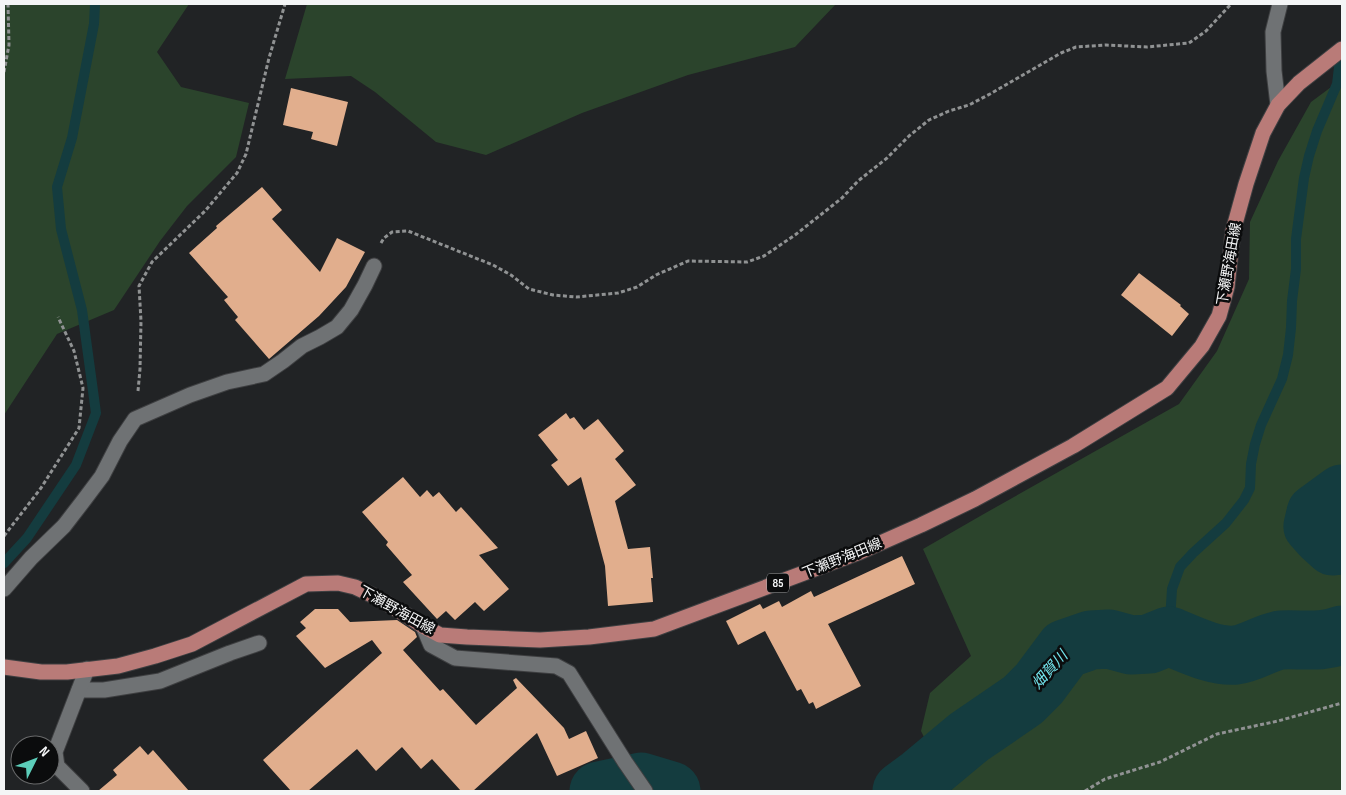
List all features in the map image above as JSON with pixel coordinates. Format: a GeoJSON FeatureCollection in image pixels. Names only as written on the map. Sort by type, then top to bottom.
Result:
{"type":"FeatureCollection","features":[{"type":"Feature","properties":{"kind":"main road","name":"下瀬野海田線"},"geometry":{"type":"LineString","coordinates":[[4,667],[41,672],[67,672],[118,666],[155,656],[192,644],[306,584],[338,583],[356,587],[396,608],[440,635],[540,640],[590,638],[654,629],[860,552],[975,499],[1073,446],[1167,388],[1202,346],[1219,316],[1227,287],[1233,231],[1263,133],[1278,105],[1299,83],[1342,49]]}},
{"type":"Feature","properties":{"kind":"street"},"geometry":{"type":"LineString","coordinates":[[1278,105],[1274,71],[1273,32],[1280,4]]}},
{"type":"Feature","properties":{"kind":"street"},"geometry":{"type":"LineString","coordinates":[[4,589],[31,558],[64,526],[102,476],[135,419],[190,395],[227,382],[264,374],[302,346],[320,338],[337,327],[357,300],[374,266]]}},
{"type":"Feature","properties":{"kind":"street"},"geometry":{"type":"LineString","coordinates":[[423,626],[431,645],[455,658],[556,666],[569,674],[645,791]]}},
{"type":"Feature","properties":{"kind":"street"},"geometry":{"type":"LineString","coordinates":[[79,690],[104,690],[160,681],[230,652],[259,643]]}},
{"type":"Feature","properties":{"kind":"street"},"geometry":{"type":"LineString","coordinates":[[82,791],[57,766],[55,752],[87,670]]}},
{"type":"Feature","properties":{"kind":"path"},"geometry":{"type":"LineString","coordinates":[[4,72],[9,45],[8,4]]}},
{"type":"Feature","properties":{"kind":"path"},"geometry":{"type":"LineString","coordinates":[[135,419],[140,369],[141,321],[139,286],[152,262],[205,211],[237,173],[246,154],[269,58],[285,4]]}},
{"type":"Feature","properties":{"kind":"path"},"geometry":{"type":"LineString","coordinates":[[374,266],[384,238],[392,232],[408,231],[492,265],[511,275],[529,289],[553,295],[576,297],[618,293],[638,287],[656,275],[688,261],[747,262],[764,256],[802,230],[842,198],[858,181],[929,120],[949,110],[968,105],[1061,53],[1076,48],[1106,45],[1147,47],[1189,43],[1206,32],[1231,4]]}},
{"type":"Feature","properties":{"kind":"path"},"geometry":{"type":"LineString","coordinates":[[4,536],[41,488],[79,428],[83,388],[74,351],[58,317]]}},
{"type":"Feature","properties":{"kind":"path"},"geometry":{"type":"LineString","coordinates":[[1085,791],[1105,779],[1160,762],[1217,734],[1342,703]]}},
{"type":"Feature","properties":{"kind":"green space"},"geometry":{"type":"Polygon","coordinates":[[[4,4],[189,4],[157,52],[181,87],[249,103],[236,157],[187,206],[160,241],[114,310],[57,334],[4,415],[4,4]]]}},
{"type":"Feature","properties":{"kind":"green space"},"geometry":{"type":"Polygon","coordinates":[[[307,4],[836,4],[795,47],[688,75],[582,113],[486,155],[436,142],[375,92],[351,76],[285,79],[307,4]]]}},
{"type":"Feature","properties":{"kind":"green space"},"geometry":{"type":"Polygon","coordinates":[[[1342,79],[1342,791],[953,791],[945,780],[921,731],[930,693],[971,656],[923,549],[1179,404],[1217,351],[1249,279],[1250,222],[1278,161],[1311,102],[1342,79]]]}},
{"type":"Feature","properties":{"kind":"building"},"geometry":{"type":"Polygon","coordinates":[[[291,88],[348,102],[337,146],[311,139],[313,132],[283,125],[291,88]]]}},
{"type":"Feature","properties":{"kind":"building"},"geometry":{"type":"Polygon","coordinates":[[[262,187],[282,210],[272,219],[320,272],[337,238],[365,252],[346,287],[319,316],[269,359],[235,320],[238,317],[224,300],[228,297],[189,253],[217,228],[216,226],[262,187]]]}},
{"type":"Feature","properties":{"kind":"building"},"geometry":{"type":"Polygon","coordinates":[[[1139,273],[1181,305],[1189,314],[1172,336],[1121,295],[1139,273]]]}},
{"type":"Feature","properties":{"kind":"building"},"geometry":{"type":"Polygon","coordinates":[[[566,413],[570,419],[574,417],[584,430],[598,419],[624,451],[615,459],[636,485],[615,501],[628,549],[650,547],[653,602],[608,606],[605,566],[581,477],[568,486],[551,465],[558,460],[538,435],[566,413]]]}},
{"type":"Feature","properties":{"kind":"building"},"geometry":{"type":"Polygon","coordinates":[[[403,477],[420,497],[427,490],[433,497],[439,492],[456,512],[461,507],[498,548],[479,555],[509,589],[484,611],[475,602],[455,620],[446,611],[437,619],[403,582],[412,575],[386,545],[388,542],[362,512],[403,477]]]}},
{"type":"Feature","properties":{"kind":"building"},"geometry":{"type":"Polygon","coordinates":[[[902,556],[915,584],[828,624],[861,686],[816,709],[813,702],[809,704],[801,689],[797,691],[765,631],[738,645],[726,621],[760,604],[763,609],[779,601],[782,607],[811,591],[814,597],[902,556]]]}},
{"type":"Feature","properties":{"kind":"building"},"geometry":{"type":"Polygon","coordinates":[[[315,609],[338,609],[350,622],[397,620],[415,632],[417,637],[403,650],[440,691],[443,689],[476,725],[517,688],[513,680],[516,678],[564,728],[569,739],[586,731],[598,758],[557,776],[537,733],[473,791],[461,791],[432,759],[421,769],[402,747],[376,771],[357,749],[308,791],[291,791],[263,760],[382,653],[372,640],[325,668],[296,636],[306,628],[300,622],[315,609]]]}},
{"type":"Feature","properties":{"kind":"building"},"geometry":{"type":"Polygon","coordinates":[[[140,746],[148,755],[153,750],[189,791],[98,791],[117,775],[113,770],[140,746]]]}},
{"type":"Feature","properties":{"kind":"waterway"},"geometry":{"type":"LineString","coordinates":[[4,563],[27,538],[76,465],[96,413],[82,310],[61,229],[57,187],[72,138],[94,24],[95,4]]}},
{"type":"Feature","properties":{"kind":"waterway"},"geometry":{"type":"LineString","coordinates":[[1169,636],[1172,589],[1180,567],[1226,523],[1244,500],[1250,488],[1251,464],[1255,444],[1261,425],[1282,379],[1288,355],[1296,269],[1296,239],[1304,178],[1317,131],[1337,84],[1342,55]]}},
{"type":"Feature","properties":{"kind":"waterway","name":"畑賀川"},"geometry":{"type":"LineString","coordinates":[[1342,494],[1316,513],[1313,526],[1333,546],[1342,545]]}},
{"type":"Feature","properties":{"kind":"waterway","name":"畑賀川"},"geometry":{"type":"LineString","coordinates":[[902,791],[969,737],[1023,700],[1039,684],[1065,649],[1091,640],[1109,639],[1131,645],[1149,644],[1169,636],[1210,652],[1236,655],[1281,640],[1319,640],[1342,635]]}},
{"type":"Feature","properties":{"kind":"waterway","name":"畑賀川"},"geometry":{"type":"LineString","coordinates":[[599,791],[641,782],[671,791]]}}]}
